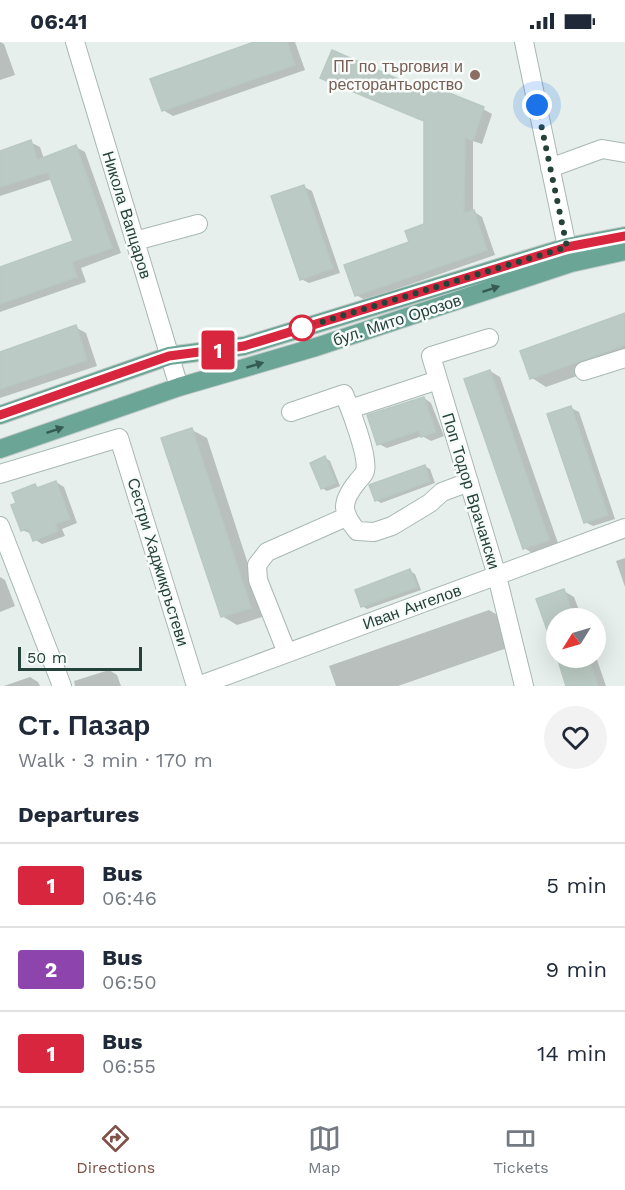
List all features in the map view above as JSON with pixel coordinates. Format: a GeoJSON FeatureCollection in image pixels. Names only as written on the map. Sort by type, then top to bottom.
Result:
{"type":"FeatureCollection","features":[{"type":"Feature","properties":{"kind":"main road","name":"бул. Мито Орозов"},"geometry":{"type":"LineString","coordinates":[[0,415],[169,356],[244,346],[567,247],[625,236]]}},
{"type":"Feature","properties":{"kind":"main road","name":"бул. Мито Орозов"},"geometry":{"type":"LineString","coordinates":[[0,449],[179,387],[316,346],[571,263],[625,251]]}},
{"type":"Feature","properties":{"kind":"street","name":"Никола Вапцаров"},"geometry":{"type":"LineString","coordinates":[[75,42],[179,387]]}},
{"type":"Feature","properties":{"kind":"street"},"geometry":{"type":"LineString","coordinates":[[524,42],[567,247]]}},
{"type":"Feature","properties":{"kind":"street"},"geometry":{"type":"LineString","coordinates":[[550,168],[602,149],[625,153]]}},
{"type":"Feature","properties":{"kind":"street"},"geometry":{"type":"LineString","coordinates":[[135,241],[198,224]]}},
{"type":"Feature","properties":{"kind":"street","name":"Поп Тодор Врачански"},"geometry":{"type":"LineString","coordinates":[[489,338],[431,356],[497,576],[524,686]]}},
{"type":"Feature","properties":{"kind":"street"},"geometry":{"type":"LineString","coordinates":[[584,371],[625,358]]}},
{"type":"Feature","properties":{"kind":"street"},"geometry":{"type":"LineString","coordinates":[[350,409],[438,380]]}},
{"type":"Feature","properties":{"kind":"street"},"geometry":{"type":"LineString","coordinates":[[291,412],[344,394],[365,458],[365,472],[346,495],[346,517],[357,531],[374,532],[392,526],[442,492],[469,482]]}},
{"type":"Feature","properties":{"kind":"street","name":"Сестри Хаджикръстеви"},"geometry":{"type":"LineString","coordinates":[[0,474],[119,438],[197,686]]}},
{"type":"Feature","properties":{"kind":"street"},"geometry":{"type":"LineString","coordinates":[[287,653],[258,580],[257,565],[267,552],[346,517]]}},
{"type":"Feature","properties":{"kind":"street"},"geometry":{"type":"LineString","coordinates":[[0,526],[62,686]]}},
{"type":"Feature","properties":{"kind":"street","name":"Иван Ангелов"},"geometry":{"type":"LineString","coordinates":[[197,686],[625,528]]}},
{"type":"Feature","properties":{"kind":"building"},"geometry":{"type":"Polygon","coordinates":[[[254,42],[287,42],[295,65],[162,111],[150,79],[254,42]]]}},
{"type":"Feature","properties":{"kind":"building"},"geometry":{"type":"Polygon","coordinates":[[[332,50],[414,86],[417,80],[484,107],[473,141],[465,137],[464,213],[474,210],[487,250],[355,296],[344,265],[409,242],[405,231],[424,224],[424,121],[320,78],[332,50]]]}},
{"type":"Feature","properties":{"kind":"building"},"geometry":{"type":"Polygon","coordinates":[[[31,140],[37,160],[76,145],[112,248],[72,262],[77,277],[0,304],[0,267],[73,241],[48,172],[0,187],[0,151],[31,140]]]}},
{"type":"Feature","properties":{"kind":"building"},"geometry":{"type":"Polygon","coordinates":[[[304,185],[333,268],[300,280],[271,196],[304,185]]]}},
{"type":"Feature","properties":{"kind":"building"},"geometry":{"type":"Polygon","coordinates":[[[625,313],[625,345],[530,379],[520,351],[625,313]]]}},
{"type":"Feature","properties":{"kind":"building"},"geometry":{"type":"Polygon","coordinates":[[[76,325],[87,360],[0,389],[0,352],[76,325]]]}},
{"type":"Feature","properties":{"kind":"building"},"geometry":{"type":"Polygon","coordinates":[[[490,370],[549,540],[523,549],[464,379],[490,370]]]}},
{"type":"Feature","properties":{"kind":"building"},"geometry":{"type":"Polygon","coordinates":[[[424,397],[436,432],[421,437],[419,430],[377,445],[367,415],[424,397]]]}},
{"type":"Feature","properties":{"kind":"building"},"geometry":{"type":"Polygon","coordinates":[[[571,406],[608,515],[584,523],[547,414],[571,406]]]}},
{"type":"Feature","properties":{"kind":"building"},"geometry":{"type":"Polygon","coordinates":[[[192,428],[251,608],[221,617],[161,438],[192,428]]]}},
{"type":"Feature","properties":{"kind":"building"},"geometry":{"type":"Polygon","coordinates":[[[325,456],[336,483],[321,489],[310,463],[325,456]]]}},
{"type":"Feature","properties":{"kind":"building"},"geometry":{"type":"Polygon","coordinates":[[[425,465],[430,481],[375,501],[369,485],[425,465]]]}},
{"type":"Feature","properties":{"kind":"building"},"geometry":{"type":"Polygon","coordinates":[[[56,481],[70,519],[55,524],[58,531],[33,541],[28,528],[21,531],[11,505],[16,503],[12,493],[35,484],[37,488],[56,481]]]}},
{"type":"Feature","properties":{"kind":"building"},"geometry":{"type":"Polygon","coordinates":[[[410,569],[417,587],[361,607],[355,590],[410,569]]]}},
{"type":"Feature","properties":{"kind":"building"},"geometry":{"type":"Polygon","coordinates":[[[564,589],[571,608],[546,608],[546,627],[536,599],[564,589]]]}},
{"type":"Feature","properties":{"kind":"building"},"geometry":{"type":"Polygon","coordinates":[[[560,668],[592,668],[598,686],[566,686],[560,668]]]}},
{"type":"Feature","properties":{"kind":"bus line","name":"1"},"geometry":{"type":"LineString","coordinates":[[0,415],[169,356],[244,346],[567,247],[625,236]]}},
{"type":"Feature","properties":{"kind":"place","name":"ПГ по търговия и ресторантьорство"},"geometry":{"type":"Point","coordinates":[475,75]}},
{"type":"Feature","properties":{"kind":"route"},"geometry":{"type":"LineString","coordinates":[[302,328],[567,247],[537,105]]}}]}
